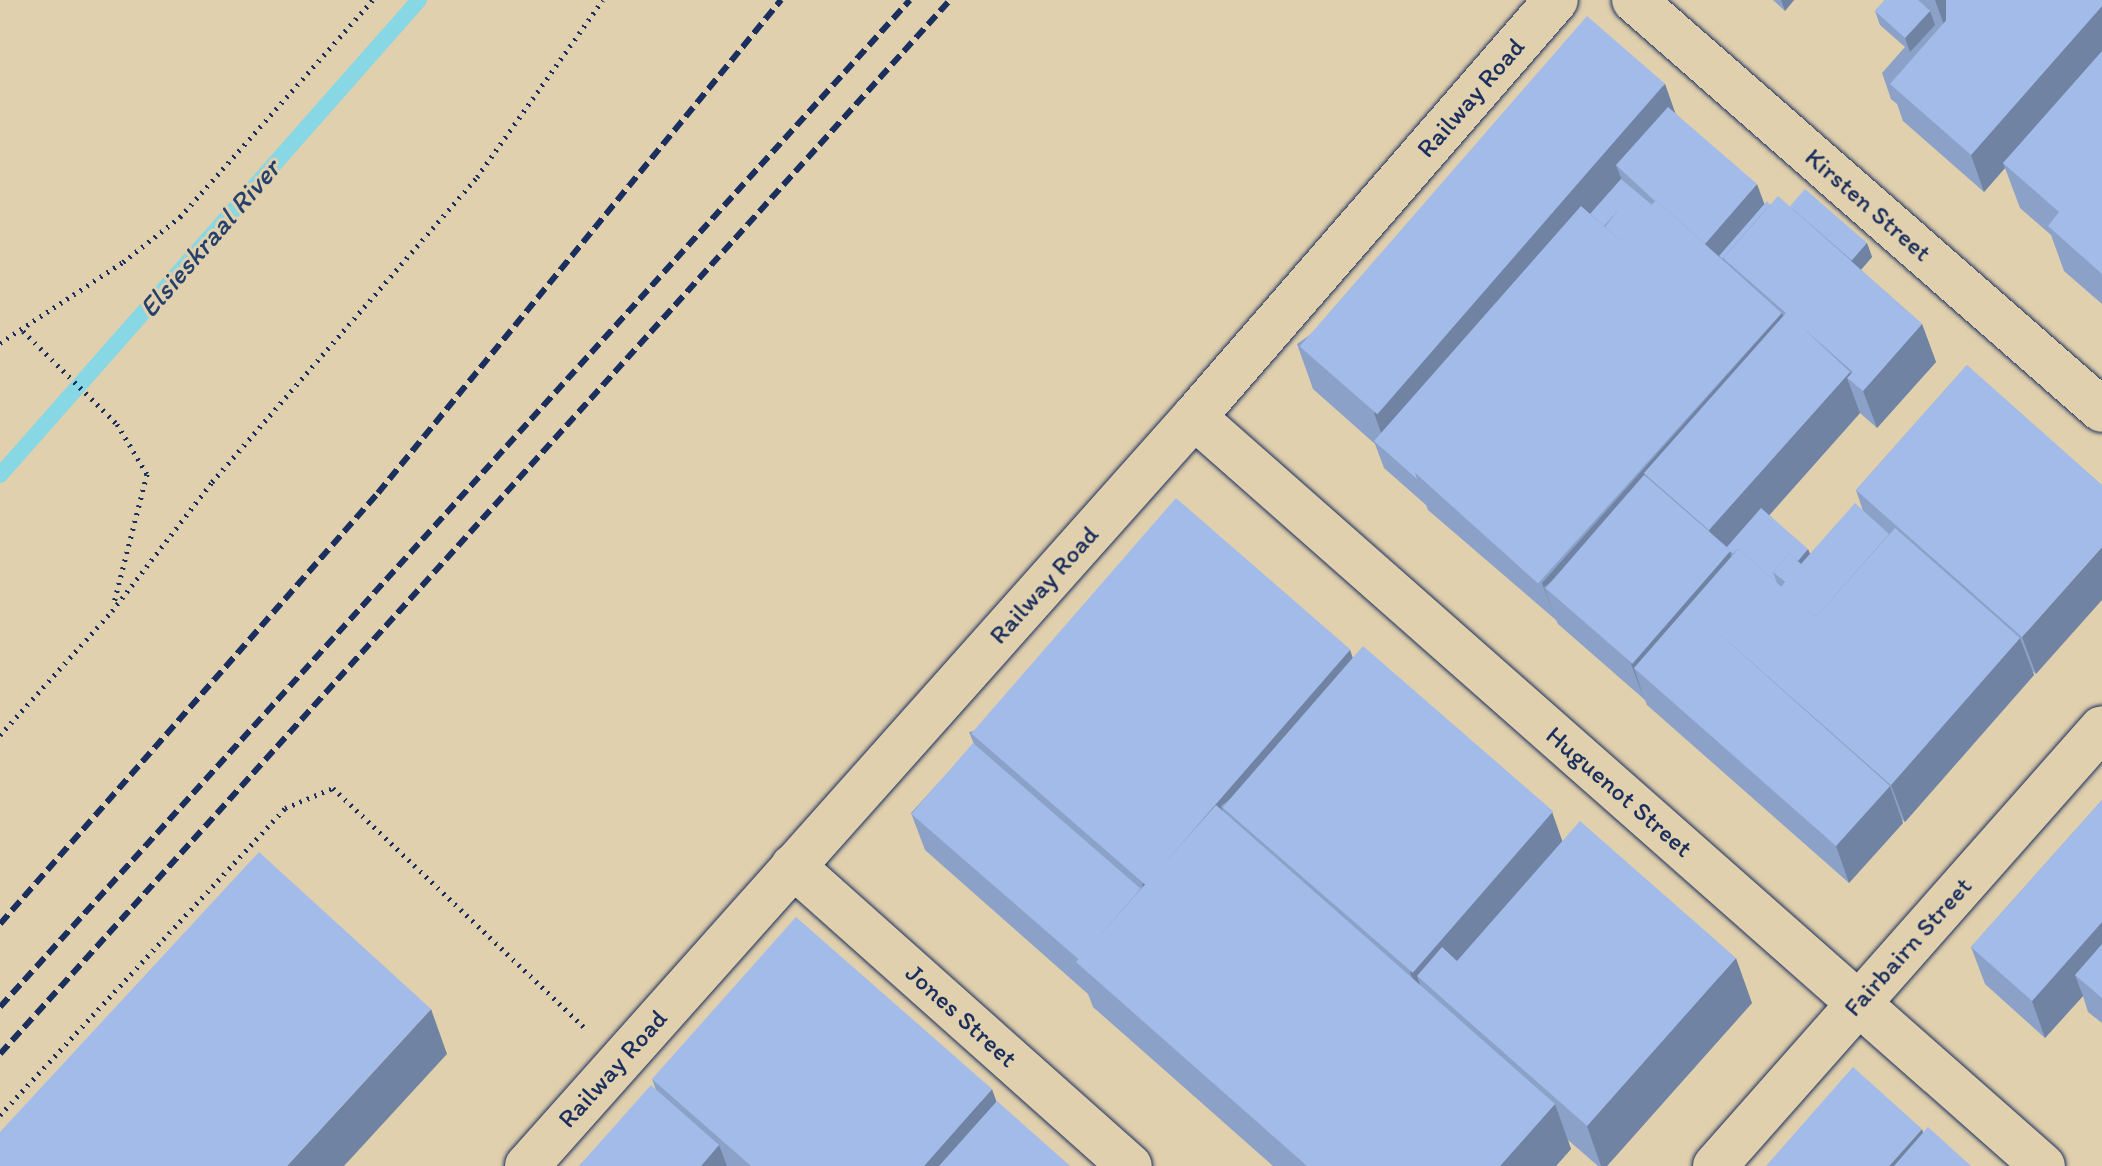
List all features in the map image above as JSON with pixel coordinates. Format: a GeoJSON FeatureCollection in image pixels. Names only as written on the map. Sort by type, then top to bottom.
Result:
{"type":"FeatureCollection","features":[{"type":"Feature","properties":{"kind":"street","name":"Railway Road"},"geometry":{"type":"LineString","coordinates":[[527,1166],[1194,417],[1556,0]]}},
{"type":"Feature","properties":{"kind":"street","name":"Kirsten Street"},"geometry":{"type":"LineString","coordinates":[[1634,0],[2102,410]]}},
{"type":"Feature","properties":{"kind":"street","name":"Huguenot Street"},"geometry":{"type":"LineString","coordinates":[[1194,417],[2043,1166]]}},
{"type":"Feature","properties":{"kind":"street","name":"Fairbairn Street"},"geometry":{"type":"LineString","coordinates":[[1715,1166],[2102,728]]}},
{"type":"Feature","properties":{"kind":"street","name":"Jones Street"},"geometry":{"type":"LineString","coordinates":[[793,866],[1130,1166]]}},
{"type":"Feature","properties":{"kind":"path"},"geometry":{"type":"LineString","coordinates":[[0,343],[23,331],[180,217],[373,0]]}},
{"type":"Feature","properties":{"kind":"path"},"geometry":{"type":"LineString","coordinates":[[0,735],[112,611],[212,482],[477,177],[603,0]]}},
{"type":"Feature","properties":{"kind":"path"},"geometry":{"type":"LineString","coordinates":[[23,331],[117,424],[147,474],[112,611]]}},
{"type":"Feature","properties":{"kind":"path"},"geometry":{"type":"LineString","coordinates":[[0,1115],[285,808],[333,788],[620,1061]]}},
{"type":"Feature","properties":{"kind":"building"},"geometry":{"type":"Polygon","coordinates":[[[1885,0],[1918,0],[1930,11],[1905,38],[1875,11],[1885,0]]]}},
{"type":"Feature","properties":{"kind":"building"},"geometry":{"type":"Polygon","coordinates":[[[1946,0],[1964,0],[1964,97],[1946,97],[1946,0]]]}},
{"type":"Feature","properties":{"kind":"building"},"geometry":{"type":"Polygon","coordinates":[[[1964,0],[2102,0],[2102,6],[1971,155],[1890,84],[1964,0]]]}},
{"type":"Feature","properties":{"kind":"building"},"geometry":{"type":"Polygon","coordinates":[[[1587,16],[1665,84],[1377,414],[1300,347],[1587,16]]]}},
{"type":"Feature","properties":{"kind":"building"},"geometry":{"type":"Polygon","coordinates":[[[2102,51],[2102,274],[2048,226],[2059,212],[2003,163],[2102,51]]]}},
{"type":"Feature","properties":{"kind":"building"},"geometry":{"type":"Polygon","coordinates":[[[1668,107],[1757,184],[1705,244],[1616,165],[1668,107]]]}},
{"type":"Feature","properties":{"kind":"building"},"geometry":{"type":"Polygon","coordinates":[[[1621,179],[1652,205],[1621,241],[1605,227],[1619,209],[1604,226],[1590,214],[1621,179]]]}},
{"type":"Feature","properties":{"kind":"building"},"geometry":{"type":"Polygon","coordinates":[[[1805,189],[1867,243],[1852,260],[1790,206],[1805,189]]]}},
{"type":"Feature","properties":{"kind":"building"},"geometry":{"type":"Polygon","coordinates":[[[1778,196],[1922,324],[1863,391],[1847,378],[1853,372],[1802,327],[1850,372],[1709,530],[1644,473],[1786,313],[1723,258],[1778,196]]]}},
{"type":"Feature","properties":{"kind":"building"},"geometry":{"type":"Polygon","coordinates":[[[1656,200],[1782,313],[1538,584],[1412,471],[1656,200]]]}},
{"type":"Feature","properties":{"kind":"building"},"geometry":{"type":"Polygon","coordinates":[[[1767,201],[1770,205],[1724,260],[1719,256],[1767,201]]]}},
{"type":"Feature","properties":{"kind":"building"},"geometry":{"type":"Polygon","coordinates":[[[1581,206],[1621,241],[1415,473],[1417,479],[1374,441],[1581,206]]]}},
{"type":"Feature","properties":{"kind":"building"},"geometry":{"type":"Polygon","coordinates":[[[1967,365],[2102,485],[2102,547],[2022,637],[1856,490],[1967,365]]]}},
{"type":"Feature","properties":{"kind":"building"},"geometry":{"type":"Polygon","coordinates":[[[1644,475],[1731,550],[1632,664],[1546,588],[1644,475]]]}},
{"type":"Feature","properties":{"kind":"building"},"geometry":{"type":"Polygon","coordinates":[[[1176,498],[1350,650],[1146,885],[971,733],[1176,498]]]}},
{"type":"Feature","properties":{"kind":"building"},"geometry":{"type":"Polygon","coordinates":[[[1855,503],[1889,534],[1816,617],[1781,587],[1785,582],[1773,572],[1789,553],[1801,564],[1855,503]]]}},
{"type":"Feature","properties":{"kind":"building"},"geometry":{"type":"Polygon","coordinates":[[[1761,508],[1808,549],[1798,561],[1789,553],[1773,572],[1777,583],[1738,549],[1733,554],[1726,548],[1761,508]]]}},
{"type":"Feature","properties":{"kind":"building"},"geometry":{"type":"Polygon","coordinates":[[[1895,528],[2020,638],[1891,785],[1705,621],[1890,786],[1836,846],[1634,668],[1738,549],[1816,617],[1895,528]]]}},
{"type":"Feature","properties":{"kind":"building"},"geometry":{"type":"Polygon","coordinates":[[[1363,646],[1553,811],[1413,973],[1223,808],[1363,646]]]}},
{"type":"Feature","properties":{"kind":"building"},"geometry":{"type":"Polygon","coordinates":[[[973,743],[1141,889],[1079,960],[911,814],[973,743]]]}},
{"type":"Feature","properties":{"kind":"building"},"geometry":{"type":"Polygon","coordinates":[[[2102,800],[2102,922],[2032,1001],[1971,947],[2102,800]]]}},
{"type":"Feature","properties":{"kind":"building"},"geometry":{"type":"Polygon","coordinates":[[[1216,805],[1555,1104],[1500,1166],[1307,1166],[1076,962],[1216,805]]]}},
{"type":"Feature","properties":{"kind":"building"},"geometry":{"type":"Polygon","coordinates":[[[1580,821],[1736,958],[1587,1126],[1417,976],[1442,947],[1457,961],[1580,821]]]}},
{"type":"Feature","properties":{"kind":"building"},"geometry":{"type":"Polygon","coordinates":[[[259,852],[431,1009],[287,1166],[0,1166],[0,1132],[259,852]]]}},
{"type":"Feature","properties":{"kind":"building"},"geometry":{"type":"Polygon","coordinates":[[[796,917],[992,1089],[924,1166],[751,1166],[652,1079],[796,917]]]}},
{"type":"Feature","properties":{"kind":"building"},"geometry":{"type":"Polygon","coordinates":[[[2102,944],[2102,998],[2075,975],[2102,944]]]}},
{"type":"Feature","properties":{"kind":"building"},"geometry":{"type":"Polygon","coordinates":[[[1853,1067],[1922,1129],[1889,1166],[1766,1166],[1853,1067]]]}},
{"type":"Feature","properties":{"kind":"building"},"geometry":{"type":"Polygon","coordinates":[[[651,1085],[719,1145],[701,1166],[579,1166],[651,1085]]]}},
{"type":"Feature","properties":{"kind":"building"},"geometry":{"type":"Polygon","coordinates":[[[997,1101],[1070,1166],[939,1166],[997,1101]]]}},
{"type":"Feature","properties":{"kind":"building"},"geometry":{"type":"Polygon","coordinates":[[[1928,1127],[1971,1166],[1894,1166],[1928,1127]]]}},
{"type":"Feature","properties":{"kind":"waterway","name":"Elsieskraal River"},"geometry":{"type":"LineString","coordinates":[[0,475],[419,0]]}},
{"type":"Feature","properties":{"kind":"railway"},"geometry":{"type":"LineString","coordinates":[[0,924],[378,493],[781,0]]}},
{"type":"Feature","properties":{"kind":"railway"},"geometry":{"type":"LineString","coordinates":[[0,1007],[910,0]]}},
{"type":"Feature","properties":{"kind":"railway"},"geometry":{"type":"LineString","coordinates":[[0,1054],[950,0]]}}]}
